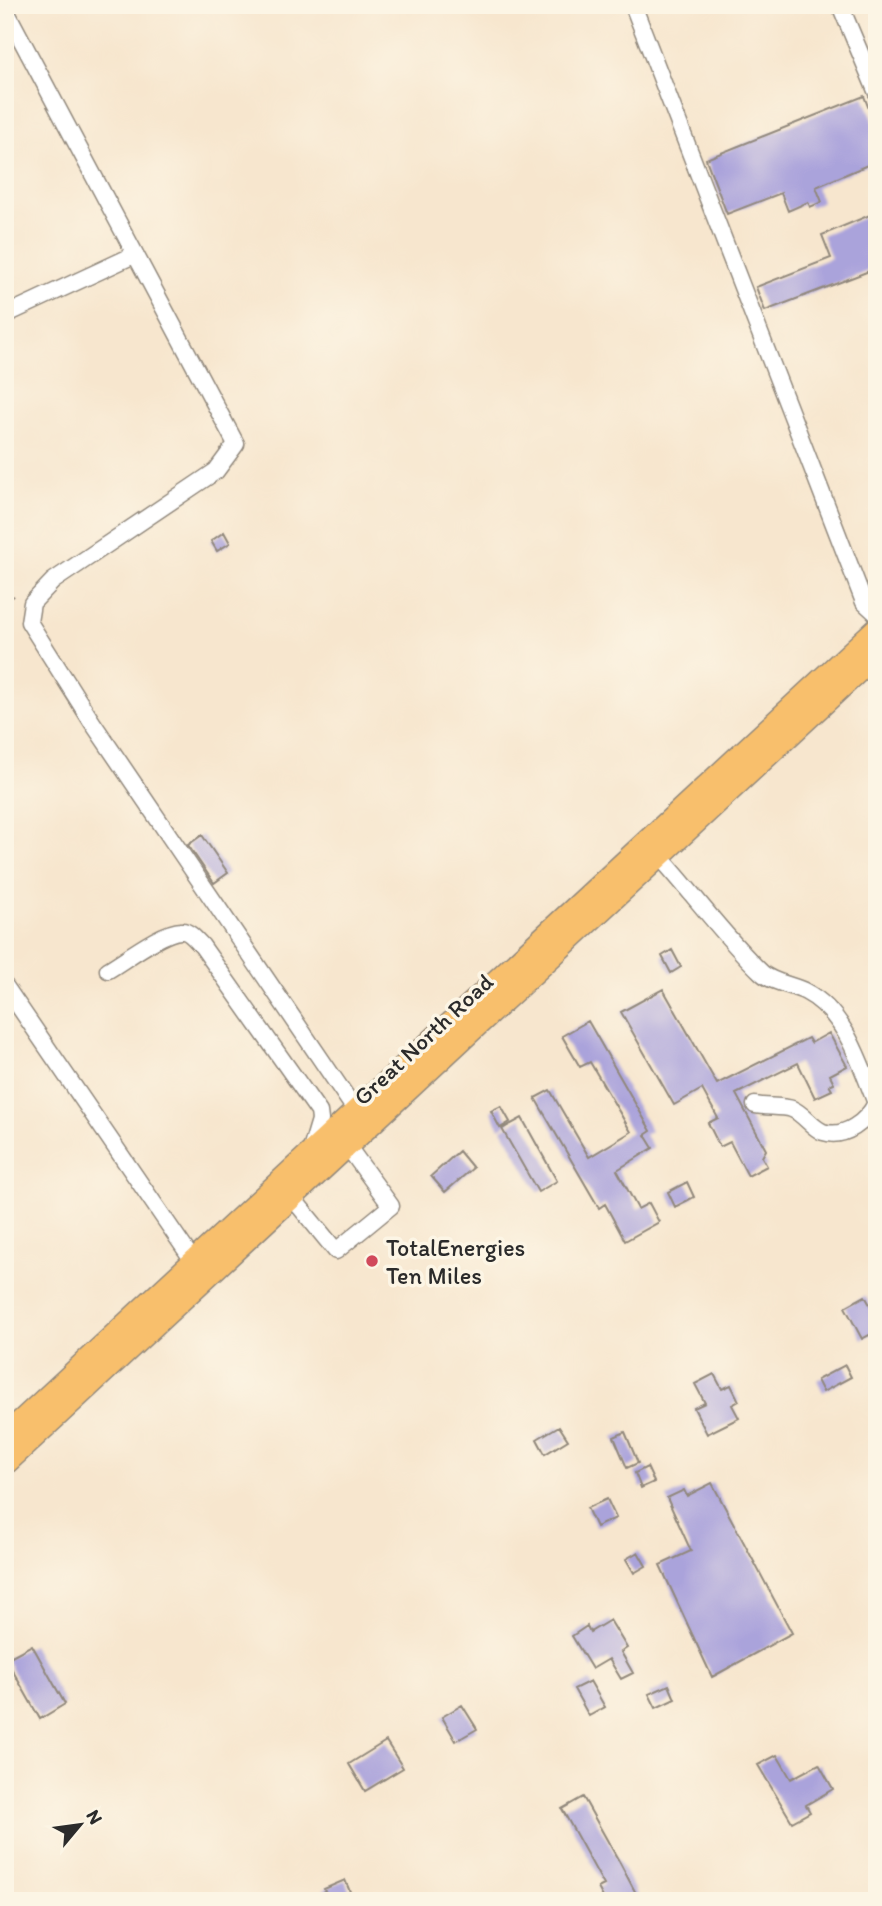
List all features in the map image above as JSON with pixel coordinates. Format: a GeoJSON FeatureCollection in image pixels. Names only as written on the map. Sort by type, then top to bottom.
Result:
{"type":"FeatureCollection","features":[{"type":"Feature","properties":{"kind":"highway","name":"Great North Road"},"geometry":{"type":"LineString","coordinates":[[5,1463],[341,1138],[659,856],[870,657],[877,629]]}},
{"type":"Feature","properties":{"kind":"highway","name":"Great North Road"},"geometry":{"type":"LineString","coordinates":[[5,1437],[194,1262],[286,1190],[309,1155],[341,1138],[356,1111],[870,657]]}},
{"type":"Feature","properties":{"kind":"street"},"geometry":{"type":"LineString","coordinates":[[633,5],[864,602],[877,614]]}},
{"type":"Feature","properties":{"kind":"street"},"geometry":{"type":"LineString","coordinates":[[840,5],[877,93]]}},
{"type":"Feature","properties":{"kind":"street"},"geometry":{"type":"LineString","coordinates":[[5,9],[236,444],[216,471],[53,581],[32,603],[29,622],[92,722],[356,1111]]}},
{"type":"Feature","properties":{"kind":"street"},"geometry":{"type":"LineString","coordinates":[[5,315],[134,255]]}},
{"type":"Feature","properties":{"kind":"street"},"geometry":{"type":"LineString","coordinates":[[659,856],[724,933],[765,975],[806,992],[823,1003],[852,1042],[876,1103],[868,1118],[834,1133],[820,1132],[804,1115],[789,1107],[776,1109],[755,1105]]}},
{"type":"Feature","properties":{"kind":"street"},"geometry":{"type":"LineString","coordinates":[[108,970],[168,935],[182,930],[189,933],[202,946],[319,1112],[309,1155]]}},
{"type":"Feature","properties":{"kind":"street"},"geometry":{"type":"LineString","coordinates":[[5,986],[194,1262]]}},
{"type":"Feature","properties":{"kind":"street"},"geometry":{"type":"LineString","coordinates":[[286,1190],[336,1251],[391,1206],[341,1138]]}},
{"type":"Feature","properties":{"kind":"building"},"geometry":{"type":"Polygon","coordinates":[[[864,96],[877,130],[877,161],[816,187],[822,202],[810,207],[808,202],[788,211],[781,193],[727,214],[706,159],[864,96]]]}},
{"type":"Feature","properties":{"kind":"building"},"geometry":{"type":"Polygon","coordinates":[[[877,212],[877,268],[765,311],[756,287],[831,258],[822,235],[877,212]]]}},
{"type":"Feature","properties":{"kind":"building"},"geometry":{"type":"Polygon","coordinates":[[[224,532],[230,543],[217,551],[211,541],[224,532]]]}},
{"type":"Feature","properties":{"kind":"building"},"geometry":{"type":"Polygon","coordinates":[[[202,835],[228,873],[214,883],[188,845],[202,835]]]}},
{"type":"Feature","properties":{"kind":"building"},"geometry":{"type":"Polygon","coordinates":[[[672,950],[681,967],[671,973],[662,956],[672,950]]]}},
{"type":"Feature","properties":{"kind":"building"},"geometry":{"type":"Polygon","coordinates":[[[663,989],[717,1084],[808,1038],[811,1043],[829,1033],[847,1066],[830,1075],[834,1083],[829,1085],[832,1090],[815,1098],[798,1063],[736,1094],[766,1150],[762,1157],[767,1166],[748,1176],[730,1142],[720,1147],[708,1123],[718,1118],[702,1089],[674,1105],[621,1012],[663,989]]]}},
{"type":"Feature","properties":{"kind":"building"},"geometry":{"type":"Polygon","coordinates":[[[588,1021],[651,1131],[645,1135],[653,1148],[617,1170],[638,1209],[649,1203],[659,1222],[625,1241],[605,1204],[599,1208],[535,1098],[550,1090],[589,1157],[631,1132],[590,1062],[580,1067],[562,1036],[588,1021]]]}},
{"type":"Feature","properties":{"kind":"building"},"geometry":{"type":"Polygon","coordinates":[[[501,1106],[510,1122],[500,1128],[491,1111],[501,1106]]]}},
{"type":"Feature","properties":{"kind":"building"},"geometry":{"type":"Polygon","coordinates":[[[522,1118],[557,1181],[538,1192],[502,1129],[522,1118]]]}},
{"type":"Feature","properties":{"kind":"building"},"geometry":{"type":"Polygon","coordinates":[[[459,1151],[473,1168],[445,1192],[431,1176],[459,1151]]]}},
{"type":"Feature","properties":{"kind":"building"},"geometry":{"type":"Polygon","coordinates":[[[687,1182],[694,1197],[675,1207],[668,1192],[687,1182]]]}},
{"type":"Feature","properties":{"kind":"building"},"geometry":{"type":"Polygon","coordinates":[[[865,1296],[877,1317],[877,1331],[862,1339],[845,1307],[865,1296]]]}},
{"type":"Feature","properties":{"kind":"building"},"geometry":{"type":"Polygon","coordinates":[[[845,1365],[851,1377],[823,1392],[817,1380],[845,1365]]]}},
{"type":"Feature","properties":{"kind":"building"},"geometry":{"type":"Polygon","coordinates":[[[714,1374],[722,1389],[731,1385],[739,1401],[732,1405],[739,1418],[707,1434],[694,1408],[705,1403],[695,1384],[714,1374]]]}},
{"type":"Feature","properties":{"kind":"building"},"geometry":{"type":"Polygon","coordinates":[[[559,1426],[568,1440],[545,1454],[537,1439],[559,1426]]]}},
{"type":"Feature","properties":{"kind":"building"},"geometry":{"type":"Polygon","coordinates":[[[625,1432],[638,1463],[627,1468],[614,1437],[625,1432]]]}},
{"type":"Feature","properties":{"kind":"building"},"geometry":{"type":"Polygon","coordinates":[[[647,1467],[654,1482],[641,1488],[635,1473],[647,1467]]]}},
{"type":"Feature","properties":{"kind":"building"},"geometry":{"type":"Polygon","coordinates":[[[712,1483],[792,1633],[712,1677],[660,1565],[691,1551],[667,1498],[684,1490],[687,1496],[712,1483]]]}},
{"type":"Feature","properties":{"kind":"building"},"geometry":{"type":"Polygon","coordinates":[[[607,1499],[616,1518],[596,1527],[587,1508],[607,1499]]]}},
{"type":"Feature","properties":{"kind":"building"},"geometry":{"type":"Polygon","coordinates":[[[638,1552],[646,1566],[634,1573],[626,1559],[638,1552]]]}},
{"type":"Feature","properties":{"kind":"building"},"geometry":{"type":"Polygon","coordinates":[[[610,1620],[627,1648],[621,1652],[633,1673],[621,1679],[609,1659],[592,1669],[572,1636],[587,1626],[590,1632],[610,1620]]]}},
{"type":"Feature","properties":{"kind":"building"},"geometry":{"type":"Polygon","coordinates":[[[32,1645],[65,1704],[40,1719],[6,1659],[32,1645]]]}},
{"type":"Feature","properties":{"kind":"building"},"geometry":{"type":"Polygon","coordinates":[[[590,1681],[605,1707],[589,1716],[574,1689],[590,1681]]]}},
{"type":"Feature","properties":{"kind":"building"},"geometry":{"type":"Polygon","coordinates":[[[669,1685],[675,1699],[656,1708],[649,1694],[669,1685]]]}},
{"type":"Feature","properties":{"kind":"building"},"geometry":{"type":"Polygon","coordinates":[[[462,1705],[477,1729],[456,1741],[442,1717],[462,1705]]]}},
{"type":"Feature","properties":{"kind":"building"},"geometry":{"type":"Polygon","coordinates":[[[386,1741],[403,1768],[365,1791],[349,1764],[386,1741]]]}},
{"type":"Feature","properties":{"kind":"building"},"geometry":{"type":"Polygon","coordinates":[[[777,1755],[791,1779],[819,1764],[833,1789],[806,1805],[810,1812],[792,1822],[758,1765],[777,1755]]]}},
{"type":"Feature","properties":{"kind":"building"},"geometry":{"type":"Polygon","coordinates":[[[583,1797],[640,1901],[605,1901],[598,1888],[604,1885],[562,1809],[583,1797]]]}},
{"type":"Feature","properties":{"kind":"building"},"geometry":{"type":"Polygon","coordinates":[[[345,1880],[354,1901],[329,1901],[324,1889],[345,1880]]]}},
{"type":"Feature","properties":{"kind":"place","name":"TotalEnergies Ten Miles"},"geometry":{"type":"Point","coordinates":[372,1261]}}]}
